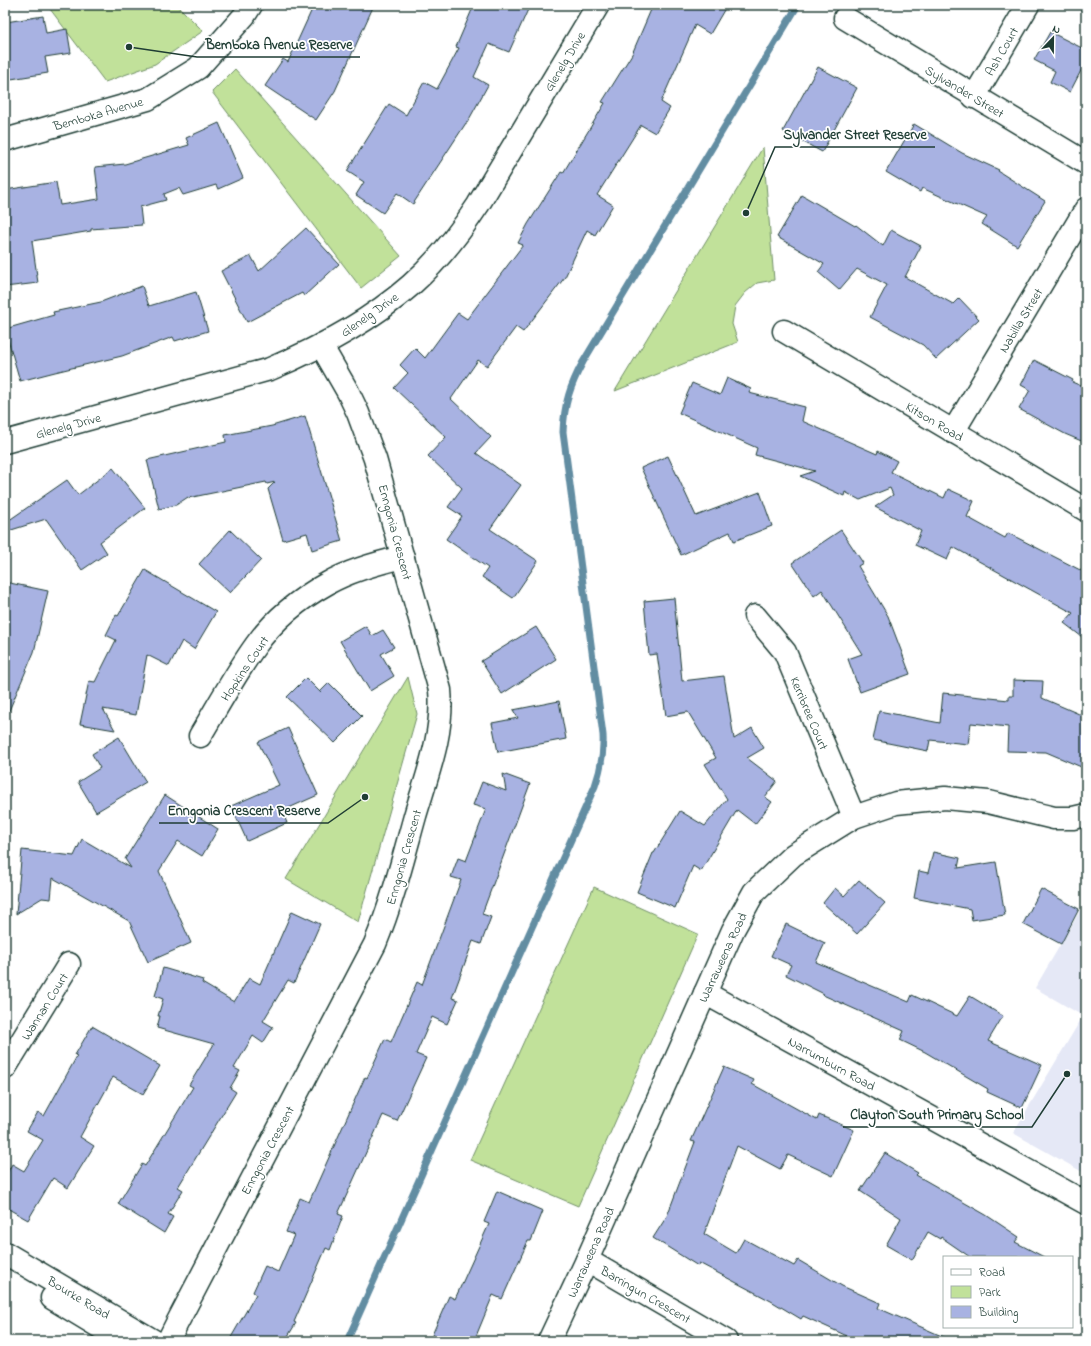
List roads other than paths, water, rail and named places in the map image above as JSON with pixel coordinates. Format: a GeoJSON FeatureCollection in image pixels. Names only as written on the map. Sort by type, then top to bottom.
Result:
{"type":"FeatureCollection","features":[{"type":"Feature","properties":{"kind":"street","name":"Bemboka Avenue"},"geometry":{"type":"LineString","coordinates":[[5,140],[148,99],[198,68],[244,16],[251,5]]}},
{"type":"Feature","properties":{"kind":"street","name":"Glenelg Drive"},"geometry":{"type":"LineString","coordinates":[[5,442],[246,377],[276,367],[347,331],[412,285],[452,241],[478,205],[598,5]]}},
{"type":"Feature","properties":{"kind":"street","name":"Ash Court"},"geometry":{"type":"LineString","coordinates":[[974,97],[1028,5]]}},
{"type":"Feature","properties":{"kind":"street","name":"Sylvander Street"},"geometry":{"type":"LineString","coordinates":[[845,18],[1086,163]]}},
{"type":"Feature","properties":{"kind":"street","name":"Nabilla Street"},"geometry":{"type":"LineString","coordinates":[[953,432],[1086,209]]}},
{"type":"Feature","properties":{"kind":"street","name":"Kitson Road"},"geometry":{"type":"LineString","coordinates":[[784,331],[1086,510]]}},
{"type":"Feature","properties":{"kind":"street","name":"Enngonia Crescent"},"geometry":{"type":"LineString","coordinates":[[168,1341],[375,944],[391,900],[438,733],[441,705],[440,690],[384,489],[367,437],[348,392],[321,345]]}},
{"type":"Feature","properties":{"kind":"street","name":"Hopkins Court"},"geometry":{"type":"LineString","coordinates":[[200,736],[257,644],[292,608],[310,594],[346,574],[361,568],[403,557]]}},
{"type":"Feature","properties":{"kind":"street","name":"Kerribree Court"},"geometry":{"type":"LineString","coordinates":[[755,616],[784,652],[854,817]]}},
{"type":"Feature","properties":{"kind":"street","name":"Warraweena Road"},"geometry":{"type":"LineString","coordinates":[[549,1341],[587,1260],[733,930],[754,892],[793,855],[854,817],[896,803],[945,798],[988,802],[1054,818],[1080,817]]}},
{"type":"Feature","properties":{"kind":"street","name":"Wannan Court"},"geometry":{"type":"LineString","coordinates":[[5,1068],[69,964]]}},
{"type":"Feature","properties":{"kind":"street","name":"Narrumburn Road"},"geometry":{"type":"LineString","coordinates":[[705,993],[1086,1204]]}},
{"type":"Feature","properties":{"kind":"street","name":"Bourke Road"},"geometry":{"type":"LineString","coordinates":[[5,1253],[154,1341]]}},
{"type":"Feature","properties":{"kind":"street","name":"Barringun Crescent"},"geometry":{"type":"LineString","coordinates":[[587,1260],[726,1341]]}},
{"type":"Feature","properties":{"kind":"street","name":"Bourke Road"},"geometry":{"type":"LineString","coordinates":[[5,1270],[123,1341]]}},
{"type":"Feature","properties":{"kind":"waterway"},"geometry":{"type":"LineString","coordinates":[[347,1341],[595,786],[600,767],[603,748],[603,735],[563,432],[566,404],[571,387],[583,362],[798,5]]}},
{"type":"Feature","properties":{"kind":"place","name":"Bemboka Avenue Reserve"},"geometry":{"type":"Point","coordinates":[129,47]}},
{"type":"Feature","properties":{"kind":"place","name":"Sylvander Street Reserve"},"geometry":{"type":"Point","coordinates":[746,213]}},
{"type":"Feature","properties":{"kind":"place","name":"Enngonia Crescent Reserve"},"geometry":{"type":"Point","coordinates":[365,797]}},
{"type":"Feature","properties":{"kind":"place","name":"Clayton South Primary School"},"geometry":{"type":"Point","coordinates":[1067,1074]}}]}
